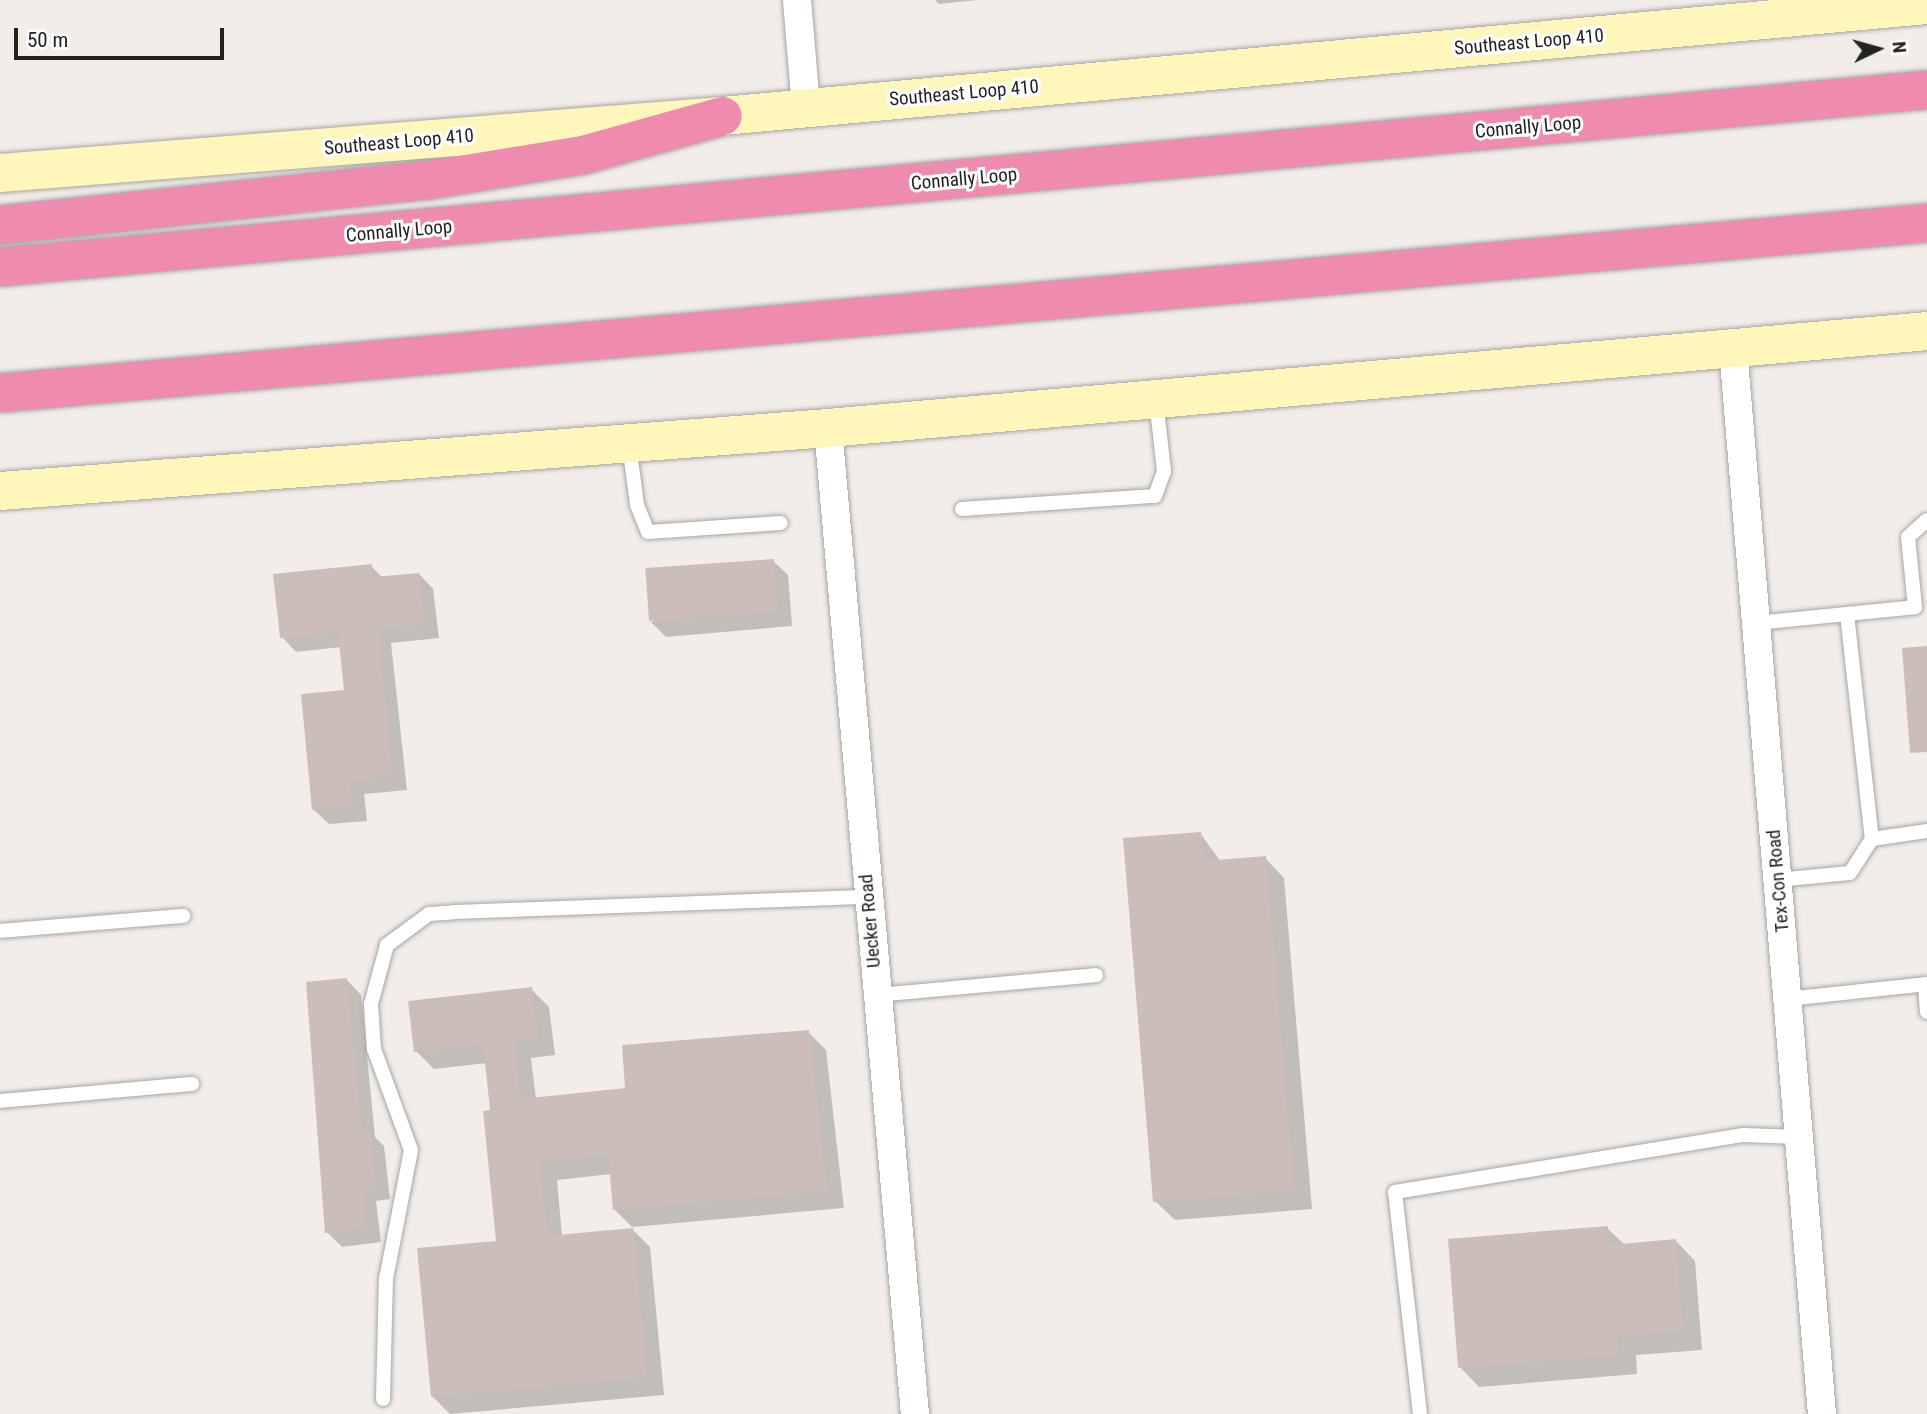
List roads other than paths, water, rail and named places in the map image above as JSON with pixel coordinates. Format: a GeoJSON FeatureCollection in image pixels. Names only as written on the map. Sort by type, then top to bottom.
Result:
{"type":"FeatureCollection","features":[{"type":"Feature","properties":{"kind":"highway","name":"Connally Loop"},"geometry":{"type":"LineString","coordinates":[[0,267],[1927,90]]}},
{"type":"Feature","properties":{"kind":"highway"},"geometry":{"type":"LineString","coordinates":[[0,225],[430,180],[583,155],[723,116]]}},
{"type":"Feature","properties":{"kind":"highway"},"geometry":{"type":"LineString","coordinates":[[0,393],[1927,223]]}},
{"type":"Feature","properties":{"kind":"main road","name":"Southeast Loop 410"},"geometry":{"type":"LineString","coordinates":[[0,173],[723,116],[1927,5]]}},
{"type":"Feature","properties":{"kind":"main road"},"geometry":{"type":"LineString","coordinates":[[0,491],[628,439],[828,428],[1927,331]]}},
{"type":"Feature","properties":{"kind":"street"},"geometry":{"type":"LineString","coordinates":[[797,0],[806,107]]}},
{"type":"Feature","properties":{"kind":"street","name":"Tex-Con Road"},"geometry":{"type":"LineString","coordinates":[[1733,348],[1822,1414]]}},
{"type":"Feature","properties":{"kind":"street","name":"Uecker Road"},"geometry":{"type":"LineString","coordinates":[[828,428],[915,1414]]}},
{"type":"Feature","properties":{"kind":"lane"},"geometry":{"type":"LineString","coordinates":[[962,509],[1155,495],[1164,471],[1156,399]]}},
{"type":"Feature","properties":{"kind":"lane"},"geometry":{"type":"LineString","coordinates":[[628,439],[637,505],[648,532],[780,523]]}},
{"type":"Feature","properties":{"kind":"lane"},"geometry":{"type":"LineString","coordinates":[[1756,623],[1915,607],[1908,537],[1927,520]]}},
{"type":"Feature","properties":{"kind":"lane"},"geometry":{"type":"LineString","coordinates":[[1777,880],[1850,873],[1872,839],[1847,614]]}},
{"type":"Feature","properties":{"kind":"lane"},"geometry":{"type":"LineString","coordinates":[[1872,839],[1927,831]]}},
{"type":"Feature","properties":{"kind":"lane"},"geometry":{"type":"LineString","coordinates":[[383,1399],[386,1279],[411,1150],[374,1049],[372,1004],[387,945],[429,914],[868,897]]}},
{"type":"Feature","properties":{"kind":"lane"},"geometry":{"type":"LineString","coordinates":[[0,931],[183,916]]}},
{"type":"Feature","properties":{"kind":"lane"},"geometry":{"type":"LineString","coordinates":[[877,995],[1096,975]]}},
{"type":"Feature","properties":{"kind":"lane"},"geometry":{"type":"LineString","coordinates":[[1787,999],[1926,984],[1927,1012]]}},
{"type":"Feature","properties":{"kind":"lane"},"geometry":{"type":"LineString","coordinates":[[0,1101],[192,1084]]}},
{"type":"Feature","properties":{"kind":"lane"},"geometry":{"type":"LineString","coordinates":[[1420,1414],[1395,1192],[1743,1135],[1799,1137]]}}]}
